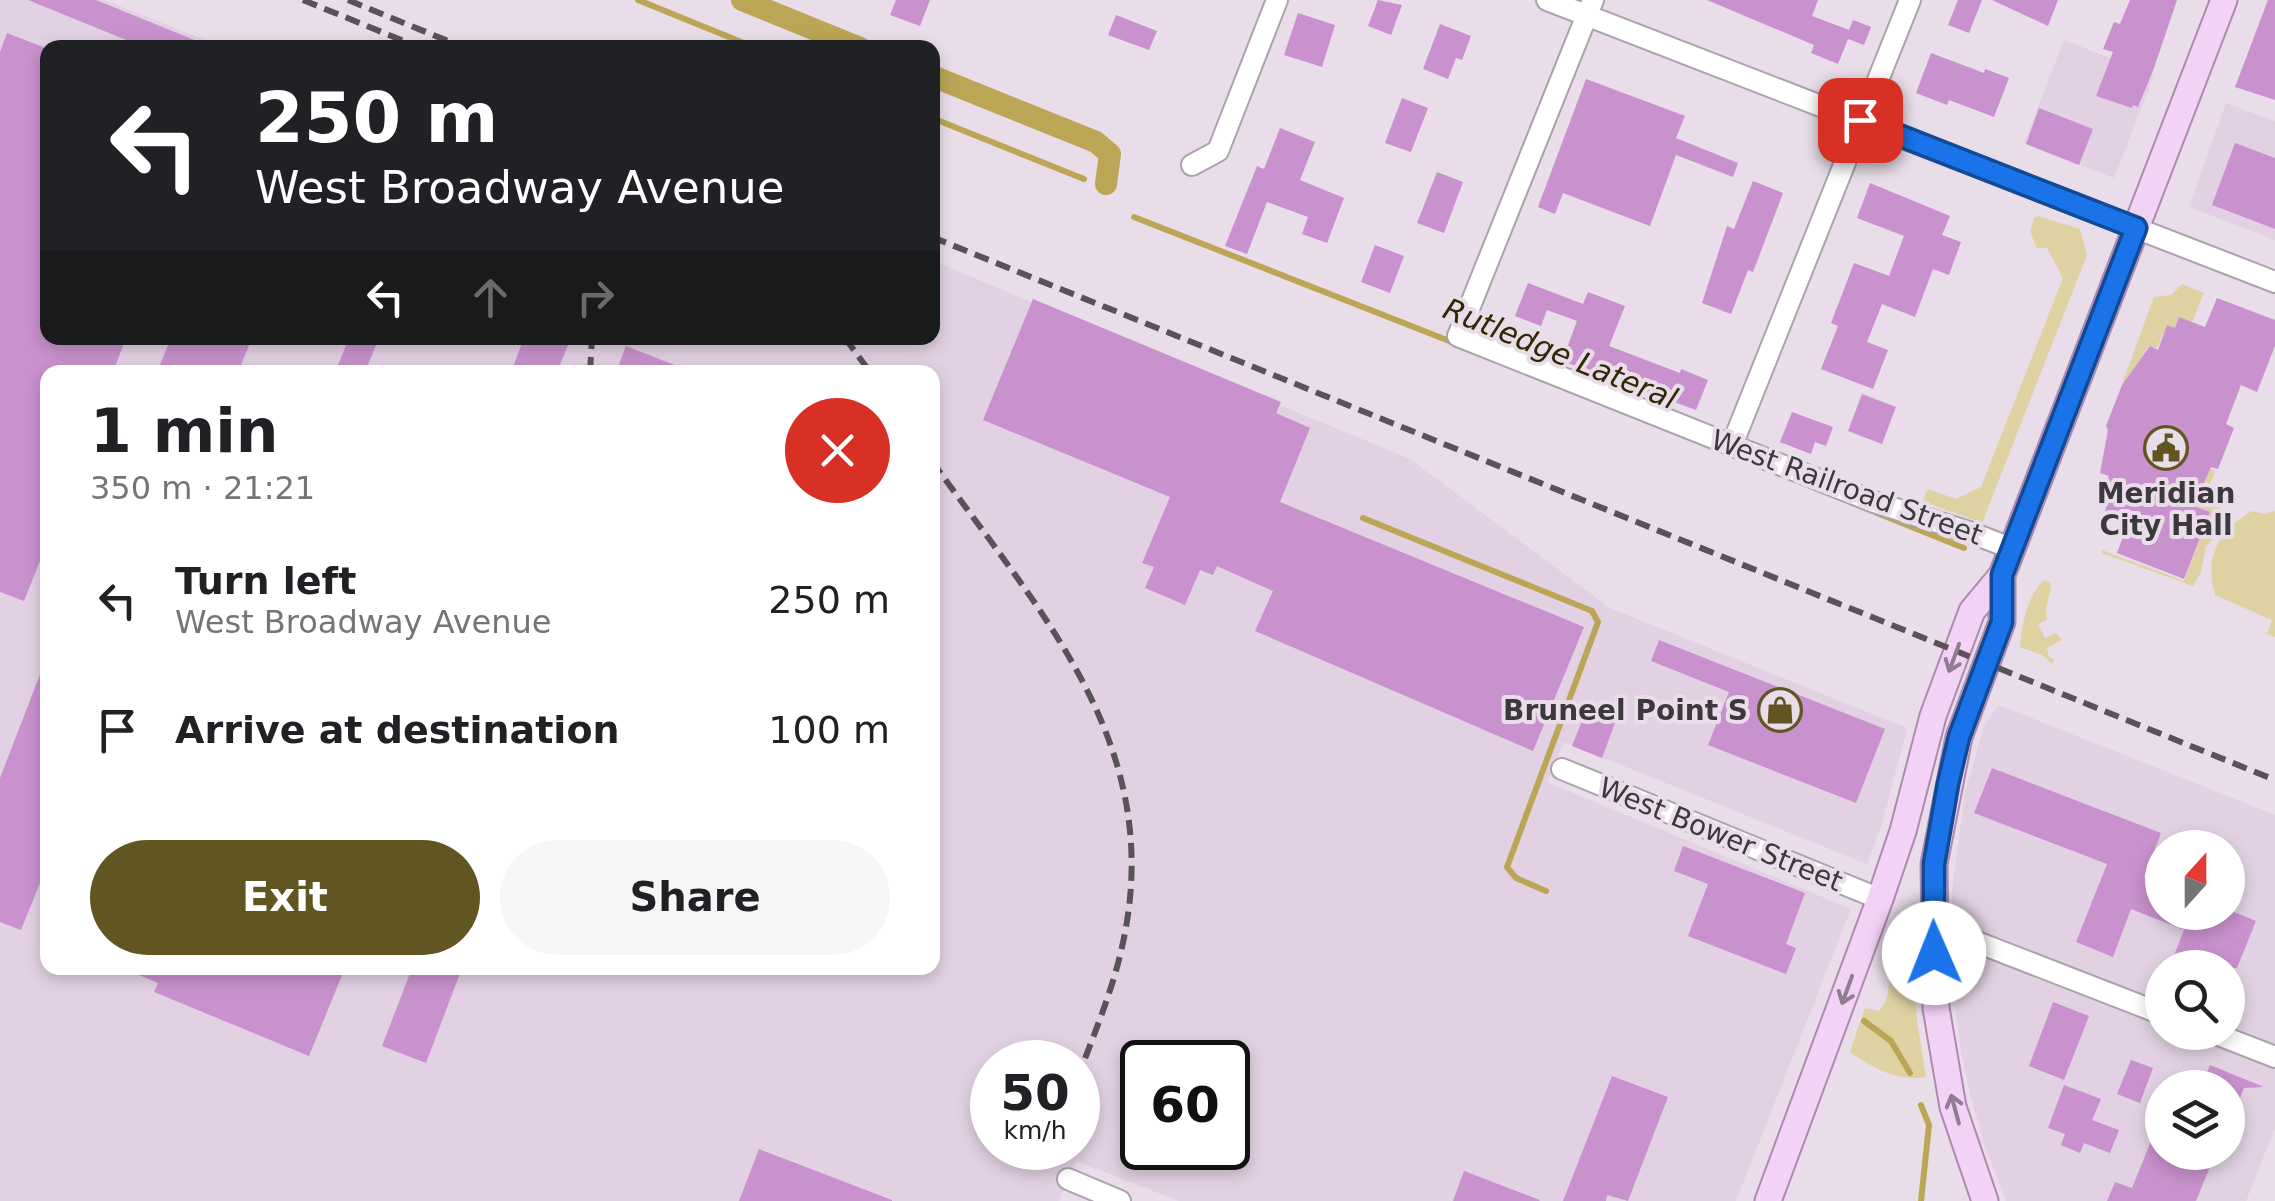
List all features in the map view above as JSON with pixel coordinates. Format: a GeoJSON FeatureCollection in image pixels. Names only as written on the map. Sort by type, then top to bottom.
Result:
{"type":"FeatureCollection","features":[{"type":"Feature","properties":{"kind":"main road"},"geometry":{"type":"LineString","coordinates":[[1768,1201],[1880,899],[1933,716],[1967,624],[2002,575],[2224,0]]}},
{"type":"Feature","properties":{"kind":"main road"},"geometry":{"type":"LineString","coordinates":[[1986,1201],[1953,1107],[1936,1008],[1934,864],[1959,737],[2002,622],[2002,575]]}},
{"type":"Feature","properties":{"kind":"street"},"geometry":{"type":"LineString","coordinates":[[1192,165],[1218,151],[1277,0]]}},
{"type":"Feature","properties":{"kind":"street"},"geometry":{"type":"LineString","coordinates":[[1547,0],[1590,8],[1860,120],[2275,282]]}},
{"type":"Feature","properties":{"kind":"street"},"geometry":{"type":"LineString","coordinates":[[1732,445],[1910,0]]}},
{"type":"Feature","properties":{"kind":"street","name":"West Railroad Street"},"geometry":{"type":"LineString","coordinates":[[1590,8],[1458,336],[1874,502],[1972,532],[2012,549]]}},
{"type":"Feature","properties":{"kind":"street","name":"West Bower Street"},"geometry":{"type":"LineString","coordinates":[[1562,768],[1880,899]]}},
{"type":"Feature","properties":{"kind":"street"},"geometry":{"type":"LineString","coordinates":[[1933,925],[2145,1007]]}},
{"type":"Feature","properties":{"kind":"street"},"geometry":{"type":"LineString","coordinates":[[2245,1045],[2275,1057]]}},
{"type":"Feature","properties":{"kind":"street"},"geometry":{"type":"LineString","coordinates":[[1068,1179],[1120,1201]]}},
{"type":"Feature","properties":{"kind":"shaded area"},"geometry":{"type":"Polygon","coordinates":[[[0,0],[104,0],[205,40],[40,40],[40,345],[940,345],[940,264],[1410,459],[1610,608],[1907,728],[1883,821],[1867,864],[1564,742],[1547,782],[1851,909],[1736,1201],[1179,1201],[1099,1170],[1100,1040],[970,1040],[970,1170],[1072,1170],[1059,1201],[0,1201],[0,0]]]}},
{"type":"Feature","properties":{"kind":"shaded area"},"geometry":{"type":"Polygon","coordinates":[[[2064,40],[2154,75],[2114,178],[2024,143],[2064,40]]]}},
{"type":"Feature","properties":{"kind":"shaded area"},"geometry":{"type":"Polygon","coordinates":[[[2226,103],[2275,121],[2275,240],[2189,207],[2226,103]]]}},
{"type":"Feature","properties":{"kind":"shaded area"},"geometry":{"type":"Polygon","coordinates":[[[2038,216],[2080,229],[2087,255],[1982,523],[1922,501],[1928,489],[1956,499],[1981,487],[2063,278],[2047,248],[2037,248],[2030,231],[2038,216]]]}},
{"type":"Feature","properties":{"kind":"shaded area"},"geometry":{"type":"Polygon","coordinates":[[[2182,284],[2204,293],[2192,322],[2179,317],[2175,328],[2167,325],[2157,348],[2149,346],[2122,384],[2154,297],[2171,295],[2182,284]]]}},
{"type":"Feature","properties":{"kind":"shaded area"},"geometry":{"type":"Polygon","coordinates":[[[2210,469],[2215,471],[2204,501],[2221,509],[2224,526],[2206,547],[2201,572],[2193,586],[2102,553],[2184,581],[2210,512],[2194,506],[2210,469]]]}},
{"type":"Feature","properties":{"kind":"shaded area"},"geometry":{"type":"Polygon","coordinates":[[[2252,511],[2275,511],[2275,637],[2267,634],[2272,620],[2215,595],[2212,581],[2213,557],[2222,536],[2252,511]]]}},
{"type":"Feature","properties":{"kind":"shaded area"},"geometry":{"type":"Polygon","coordinates":[[[2044,580],[2051,583],[2047,620],[2038,624],[2045,638],[2056,633],[2062,640],[2047,648],[2049,657],[2055,660],[2052,664],[2042,655],[2020,647],[2029,602],[2044,580]]]}},
{"type":"Feature","properties":{"kind":"shaded area"},"geometry":{"type":"Polygon","coordinates":[[[1999,705],[2275,815],[2275,1128],[2246,1201],[2006,1201],[1970,1094],[1951,969],[1952,890],[1965,792],[1984,726],[1999,705]]]}},
{"type":"Feature","properties":{"kind":"shaded area"},"geometry":{"type":"Polygon","coordinates":[[[1911,939],[1926,1077],[1916,1078],[1886,1072],[1850,1052],[1865,1008],[1879,1011],[1885,1002],[1894,952],[1911,939]]]}},
{"type":"Feature","properties":{"kind":"building"},"geometry":{"type":"Polygon","coordinates":[[[28,0],[96,0],[194,40],[126,40],[28,0]]]}},
{"type":"Feature","properties":{"kind":"building"},"geometry":{"type":"Polygon","coordinates":[[[896,0],[930,0],[920,26],[890,15],[896,0]]]}},
{"type":"Feature","properties":{"kind":"building"},"geometry":{"type":"Polygon","coordinates":[[[1378,0],[1402,5],[1391,35],[1368,26],[1378,0]]]}},
{"type":"Feature","properties":{"kind":"building"},"geometry":{"type":"Polygon","coordinates":[[[1707,0],[1818,0],[1812,16],[1849,30],[1853,20],[1871,27],[1864,45],[1848,39],[1838,64],[1811,53],[1814,45],[1707,0]]]}},
{"type":"Feature","properties":{"kind":"building"},"geometry":{"type":"Polygon","coordinates":[[[1958,0],[1982,0],[1969,33],[1948,25],[1958,0]]]}},
{"type":"Feature","properties":{"kind":"building"},"geometry":{"type":"Polygon","coordinates":[[[1992,0],[2058,0],[2048,26],[1992,0]]]}},
{"type":"Feature","properties":{"kind":"building"},"geometry":{"type":"Polygon","coordinates":[[[2130,0],[2177,0],[2138,107],[2132,108],[2096,96],[2113,52],[2103,49],[2114,22],[2120,24],[2130,0]]]}},
{"type":"Feature","properties":{"kind":"building"},"geometry":{"type":"Polygon","coordinates":[[[2268,0],[2275,0],[2275,100],[2235,87],[2268,0]]]}},
{"type":"Feature","properties":{"kind":"building"},"geometry":{"type":"Polygon","coordinates":[[[1298,13],[1335,25],[1322,67],[1284,55],[1298,13]]]}},
{"type":"Feature","properties":{"kind":"building"},"geometry":{"type":"Polygon","coordinates":[[[1116,15],[1157,31],[1149,50],[1108,35],[1116,15]]]}},
{"type":"Feature","properties":{"kind":"building"},"geometry":{"type":"Polygon","coordinates":[[[1440,24],[1471,36],[1462,60],[1456,58],[1448,79],[1423,69],[1440,24]]]}},
{"type":"Feature","properties":{"kind":"building"},"geometry":{"type":"Polygon","coordinates":[[[7,33],[40,46],[40,345],[123,345],[116,365],[40,365],[40,561],[24,601],[0,592],[0,52],[7,33]]]}},
{"type":"Feature","properties":{"kind":"building"},"geometry":{"type":"Polygon","coordinates":[[[1931,53],[2009,78],[1994,117],[1949,100],[1947,105],[1916,93],[1931,53]]]}},
{"type":"Feature","properties":{"kind":"building"},"geometry":{"type":"Polygon","coordinates":[[[1586,79],[1685,116],[1676,138],[1738,163],[1733,177],[1676,155],[1650,226],[1563,193],[1555,214],[1538,207],[1586,79]]]}},
{"type":"Feature","properties":{"kind":"building"},"geometry":{"type":"Polygon","coordinates":[[[1402,98],[1428,108],[1411,152],[1385,143],[1402,98]]]}},
{"type":"Feature","properties":{"kind":"building"},"geometry":{"type":"Polygon","coordinates":[[[2039,108],[2093,129],[2079,165],[2026,144],[2039,108]]]}},
{"type":"Feature","properties":{"kind":"building"},"geometry":{"type":"Polygon","coordinates":[[[1280,128],[1315,142],[1300,180],[1344,198],[1327,243],[1302,234],[1308,217],[1267,202],[1247,254],[1225,246],[1257,166],[1264,169],[1280,128]]]}},
{"type":"Feature","properties":{"kind":"building"},"geometry":{"type":"Polygon","coordinates":[[[2235,143],[2275,158],[2275,229],[2212,205],[2235,143]]]}},
{"type":"Feature","properties":{"kind":"building"},"geometry":{"type":"Polygon","coordinates":[[[1437,172],[1463,182],[1444,233],[1417,223],[1437,172]]]}},
{"type":"Feature","properties":{"kind":"building"},"geometry":{"type":"Polygon","coordinates":[[[1753,181],[1783,193],[1753,272],[1748,270],[1731,314],[1702,303],[1727,226],[1734,229],[1753,181]]]}},
{"type":"Feature","properties":{"kind":"building"},"geometry":{"type":"Polygon","coordinates":[[[1870,183],[1950,216],[1942,235],[1961,242],[1949,275],[1933,269],[1915,317],[1882,304],[1867,342],[1888,350],[1873,389],[1821,369],[1838,326],[1831,323],[1854,263],[1889,276],[1904,236],[1857,218],[1870,183]]]}},
{"type":"Feature","properties":{"kind":"building"},"geometry":{"type":"Polygon","coordinates":[[[1375,245],[1404,256],[1390,293],[1361,282],[1375,245]]]}},
{"type":"Feature","properties":{"kind":"building"},"geometry":{"type":"Polygon","coordinates":[[[1528,283],[1583,304],[1588,292],[1625,306],[1609,346],[1708,380],[1696,410],[1562,361],[1577,321],[1547,310],[1541,326],[1515,316],[1528,283]]]}},
{"type":"Feature","properties":{"kind":"building","name":"Meridian City Hall"},"geometry":{"type":"Polygon","coordinates":[[[2217,298],[2275,320],[2275,346],[2257,392],[2241,385],[2226,424],[2234,428],[2218,469],[2211,467],[2194,506],[2210,512],[2184,579],[2117,553],[2128,523],[2104,514],[2108,502],[2099,499],[2109,476],[2100,473],[2106,426],[2122,385],[2150,346],[2158,350],[2167,325],[2175,328],[2179,317],[2205,327],[2217,298]]]}},
{"type":"Feature","properties":{"kind":"building"},"geometry":{"type":"Polygon","coordinates":[[[1033,299],[1281,402],[1276,413],[1310,428],[1280,502],[1584,627],[1533,751],[1255,631],[1273,591],[1217,566],[1213,575],[1200,570],[1185,605],[1145,588],[1154,567],[1142,563],[1170,497],[983,420],[1033,299]]]}},
{"type":"Feature","properties":{"kind":"building"},"geometry":{"type":"Polygon","coordinates":[[[168,345],[249,345],[241,365],[160,365],[168,345]]]}},
{"type":"Feature","properties":{"kind":"building"},"geometry":{"type":"Polygon","coordinates":[[[346,345],[376,345],[368,365],[338,365],[346,345]]]}},
{"type":"Feature","properties":{"kind":"building"},"geometry":{"type":"Polygon","coordinates":[[[521,345],[568,345],[560,365],[514,365],[521,345]]]}},
{"type":"Feature","properties":{"kind":"building"},"geometry":{"type":"Polygon","coordinates":[[[626,346],[675,365],[619,365],[626,346]]]}},
{"type":"Feature","properties":{"kind":"building"},"geometry":{"type":"Polygon","coordinates":[[[1862,394],[1896,407],[1882,444],[1848,431],[1862,394]]]}},
{"type":"Feature","properties":{"kind":"building"},"geometry":{"type":"Polygon","coordinates":[[[1792,412],[1833,427],[1826,446],[1815,442],[1811,454],[1780,442],[1792,412]]]}},
{"type":"Feature","properties":{"kind":"building","name":"Bruneel Point S"},"geometry":{"type":"Polygon","coordinates":[[[1659,640],[1885,729],[1856,803],[1708,745],[1729,692],[1651,661],[1659,640]]]}},
{"type":"Feature","properties":{"kind":"building"},"geometry":{"type":"Polygon","coordinates":[[[40,675],[40,883],[21,930],[0,922],[0,778],[40,675]]]}},
{"type":"Feature","properties":{"kind":"building"},"geometry":{"type":"Polygon","coordinates":[[[1587,708],[1616,720],[1602,758],[1572,746],[1587,708]]]}},
{"type":"Feature","properties":{"kind":"building"},"geometry":{"type":"Polygon","coordinates":[[[1992,768],[2153,830],[2145,830],[2145,915],[2131,909],[2113,957],[2076,942],[2107,864],[1974,813],[1992,768]]]}},
{"type":"Feature","properties":{"kind":"building"},"geometry":{"type":"Polygon","coordinates":[[[1683,846],[1805,893],[1786,944],[1796,948],[1786,974],[1688,936],[1708,884],[1674,871],[1683,846]]]}},
{"type":"Feature","properties":{"kind":"building"},"geometry":{"type":"Polygon","coordinates":[[[2245,916],[2256,921],[2244,950],[2176,950],[2184,930],[2245,930],[2245,916]]]}},
{"type":"Feature","properties":{"kind":"building"},"geometry":{"type":"Polygon","coordinates":[[[139,975],[342,975],[309,1056],[154,992],[158,983],[139,975]]]}},
{"type":"Feature","properties":{"kind":"building"},"geometry":{"type":"Polygon","coordinates":[[[409,975],[459,975],[426,1063],[382,1046],[409,975]]]}},
{"type":"Feature","properties":{"kind":"building"},"geometry":{"type":"Polygon","coordinates":[[[2053,1002],[2089,1016],[2064,1080],[2029,1066],[2053,1002]]]}},
{"type":"Feature","properties":{"kind":"building"},"geometry":{"type":"Polygon","coordinates":[[[2131,1060],[2153,1068],[2145,1070],[2140,1103],[2117,1094],[2131,1060]]]}},
{"type":"Feature","properties":{"kind":"building"},"geometry":{"type":"Polygon","coordinates":[[[1612,1076],[1668,1097],[1628,1201],[1607,1195],[1606,1201],[1563,1201],[1612,1076]]]}},
{"type":"Feature","properties":{"kind":"building"},"geometry":{"type":"Polygon","coordinates":[[[2245,1079],[2264,1087],[2245,1088],[2245,1079]]]}},
{"type":"Feature","properties":{"kind":"building"},"geometry":{"type":"Polygon","coordinates":[[[2064,1085],[2101,1099],[2092,1120],[2119,1130],[2110,1153],[2084,1143],[2080,1153],[2061,1145],[2065,1134],[2048,1128],[2064,1085]]]}},
{"type":"Feature","properties":{"kind":"building"},"geometry":{"type":"Polygon","coordinates":[[[759,1149],[892,1200],[892,1201],[739,1201],[759,1149]]]}},
{"type":"Feature","properties":{"kind":"building"},"geometry":{"type":"Polygon","coordinates":[[[2145,1156],[2145,1170],[2209,1170],[2196,1201],[2107,1201],[2115,1182],[2132,1188],[2145,1156]]]}},
{"type":"Feature","properties":{"kind":"building"},"geometry":{"type":"Polygon","coordinates":[[[1464,1171],[1540,1200],[1453,1201],[1464,1171]]]}},
{"type":"Feature","properties":{"kind":"waterway"},"geometry":{"type":"LineString","coordinates":[[638,0],[736,40]]}},
{"type":"Feature","properties":{"kind":"waterway","name":"Rutledge Lateral"},"geometry":{"type":"LineString","coordinates":[[742,0],[840,40]]}},
{"type":"Feature","properties":{"kind":"waterway","name":"Rutledge Lateral"},"geometry":{"type":"LineString","coordinates":[[940,79],[1096,142],[1110,154],[1106,184]]}},
{"type":"Feature","properties":{"kind":"waterway"},"geometry":{"type":"LineString","coordinates":[[940,121],[1084,179]]}},
{"type":"Feature","properties":{"kind":"waterway","name":"Rutledge Lateral"},"geometry":{"type":"LineString","coordinates":[[1134,217],[1457,344]]}},
{"type":"Feature","properties":{"kind":"waterway","name":"Rutledge Lateral"},"geometry":{"type":"LineString","coordinates":[[1877,513],[1964,548]]}},
{"type":"Feature","properties":{"kind":"waterway"},"geometry":{"type":"LineString","coordinates":[[1363,518],[1592,611],[1598,622],[1507,867],[1516,878],[1546,891]]}},
{"type":"Feature","properties":{"kind":"waterway"},"geometry":{"type":"LineString","coordinates":[[1864,1021],[1891,1041],[1910,1073]]}},
{"type":"Feature","properties":{"kind":"waterway"},"geometry":{"type":"LineString","coordinates":[[1921,1105],[1929,1125],[1921,1201]]}},
{"type":"Feature","properties":{"kind":"railway"},"geometry":{"type":"LineString","coordinates":[[303,0],[401,40]]}},
{"type":"Feature","properties":{"kind":"railway"},"geometry":{"type":"LineString","coordinates":[[348,0],[446,40]]}},
{"type":"Feature","properties":{"kind":"railway"},"geometry":{"type":"LineString","coordinates":[[940,240],[2275,780]]}},
{"type":"Feature","properties":{"kind":"railway"},"geometry":{"type":"LineString","coordinates":[[590,365],[592,345]]}},
{"type":"Feature","properties":{"kind":"railway"},"geometry":{"type":"LineString","coordinates":[[850,345],[865,365]]}},
{"type":"Feature","properties":{"kind":"railway"},"geometry":{"type":"LineString","coordinates":[[940,472],[1052,629],[1085,686],[1111,745],[1127,808],[1131,875],[1122,947],[1092,1040]]}},
{"type":"Feature","properties":{"kind":"place","name":"Meridian City Hall"},"geometry":{"type":"Point","coordinates":[2166,448]}},
{"type":"Feature","properties":{"kind":"place","name":"Bruneel Point S"},"geometry":{"type":"Point","coordinates":[1780,710]}},
{"type":"Feature","properties":{"kind":"route"},"geometry":{"type":"LineString","coordinates":[[1860,120],[2136,228],[2002,575],[2002,622],[1959,737],[1948,784],[1934,864],[1934,953]]}}]}
